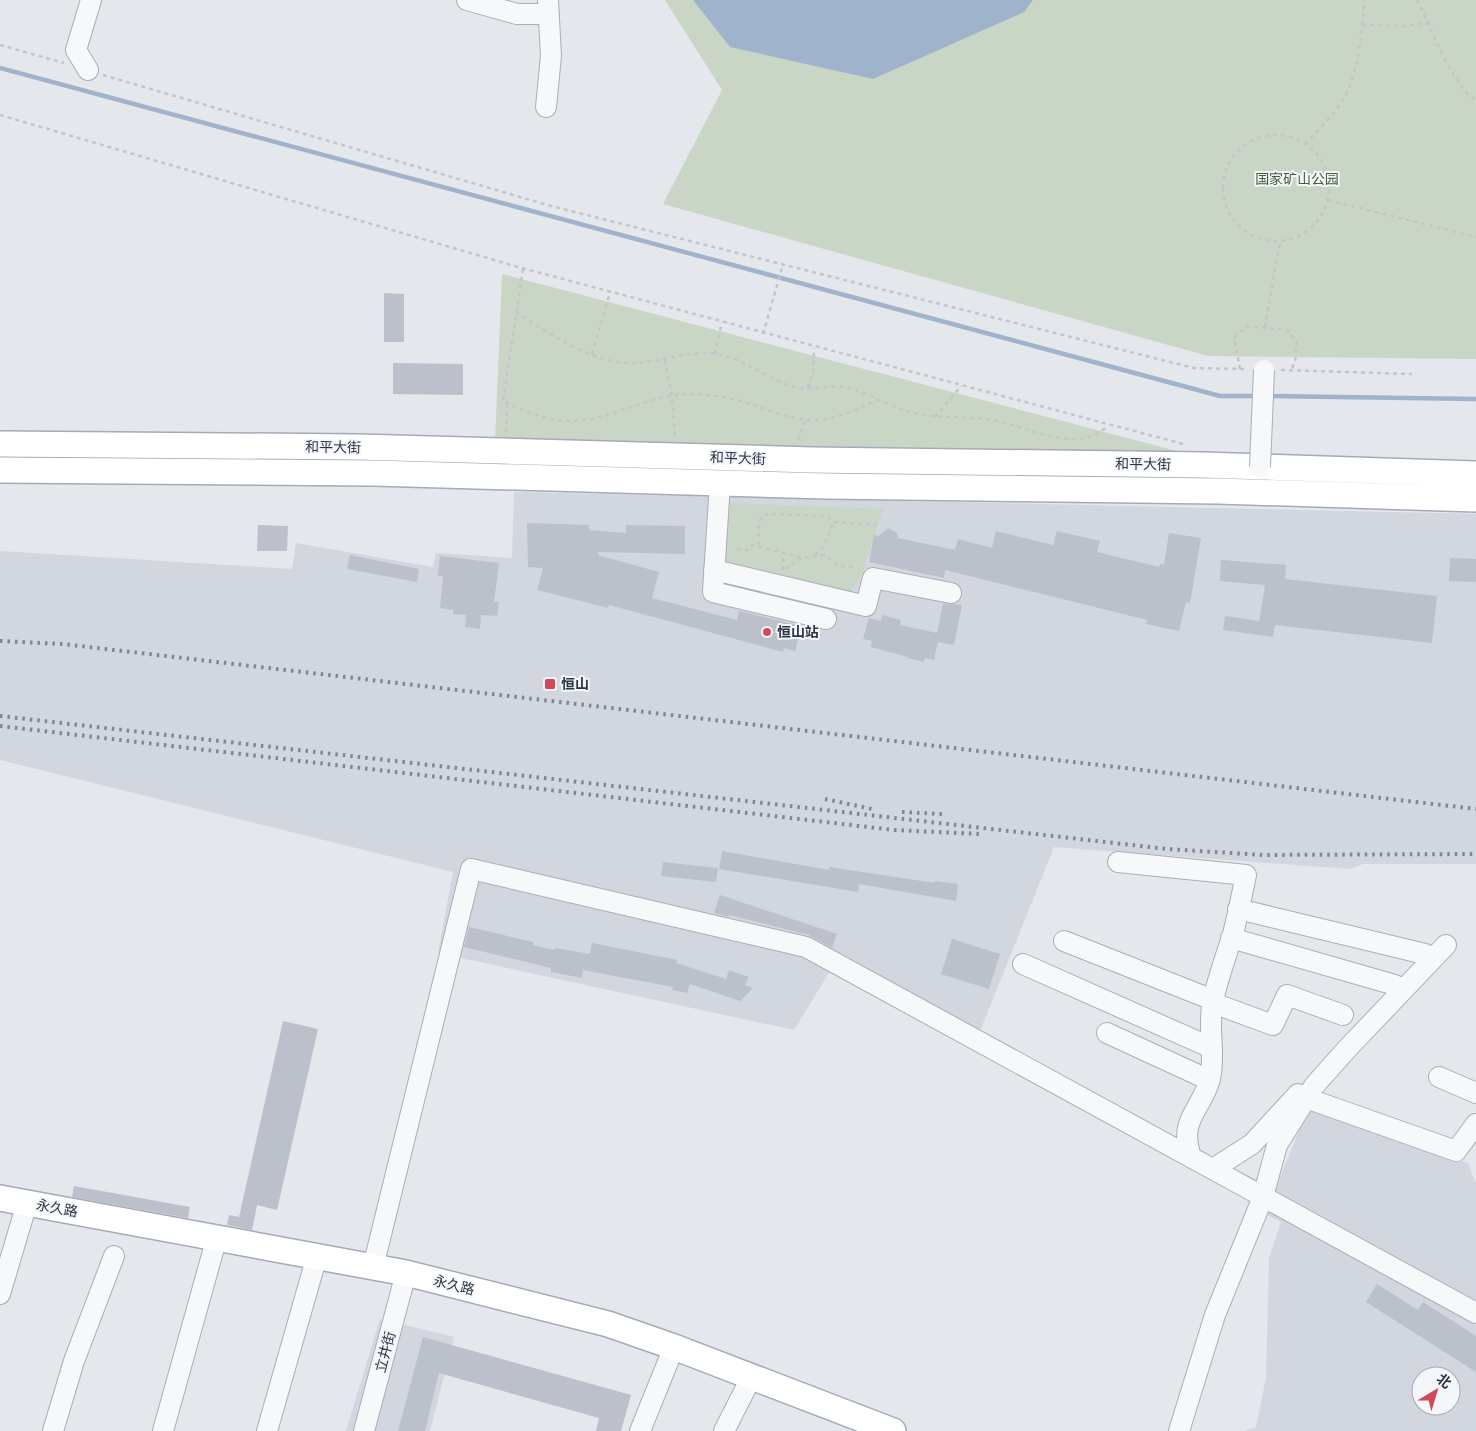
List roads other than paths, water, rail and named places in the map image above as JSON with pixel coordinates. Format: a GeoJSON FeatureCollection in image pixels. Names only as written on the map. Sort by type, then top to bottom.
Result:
{"type":"FeatureCollection","features":[{"type":"Feature","properties":{"kind":"main road","name":"和平大街"},"geometry":{"type":"LineString","coordinates":[[0,444],[359,447],[676,456],[1260,467],[1476,474]]}},
{"type":"Feature","properties":{"kind":"main road","name":"和平大街"},"geometry":{"type":"LineString","coordinates":[[0,470],[374,473],[720,483],[1218,491],[1476,500]]}},
{"type":"Feature","properties":{"kind":"main road","name":"永久路"},"geometry":{"type":"LineString","coordinates":[[0,1198],[406,1273],[608,1324],[752,1376],[892,1431]]}},
{"type":"Feature","properties":{"kind":"street"},"geometry":{"type":"LineString","coordinates":[[88,70],[76,50],[91,0]]}},
{"type":"Feature","properties":{"kind":"street"},"geometry":{"type":"LineString","coordinates":[[467,0],[517,14],[549,7],[551,56],[546,107]]}},
{"type":"Feature","properties":{"kind":"street"},"geometry":{"type":"LineString","coordinates":[[1260,467],[1264,370]]}},
{"type":"Feature","properties":{"kind":"street"},"geometry":{"type":"LineString","coordinates":[[720,483],[713,592],[826,619]]}},
{"type":"Feature","properties":{"kind":"street"},"geometry":{"type":"LineString","coordinates":[[714,570],[866,606],[873,578],[951,593]]}},
{"type":"Feature","properties":{"kind":"street"},"geometry":{"type":"LineString","coordinates":[[1118,862],[1246,874],[1213,1002],[1209,1027],[1213,1058],[1210,1080],[1191,1115],[1185,1140],[1191,1157]]}},
{"type":"Feature","properties":{"kind":"street"},"geometry":{"type":"LineString","coordinates":[[373,1267],[471,869],[806,947],[1476,1313]]}},
{"type":"Feature","properties":{"kind":"street"},"geometry":{"type":"LineString","coordinates":[[1238,909],[1425,954]]}},
{"type":"Feature","properties":{"kind":"street"},"geometry":{"type":"LineString","coordinates":[[1231,938],[1395,985]]}},
{"type":"Feature","properties":{"kind":"street"},"geometry":{"type":"LineString","coordinates":[[1064,941],[1273,1025],[1287,995],[1343,1014]]}},
{"type":"Feature","properties":{"kind":"street"},"geometry":{"type":"LineString","coordinates":[[1179,1431],[1215,1315],[1263,1197],[1277,1145],[1306,1098],[1443,941],[1425,954],[1395,985],[1252,1144],[1213,1169]]}},
{"type":"Feature","properties":{"kind":"street"},"geometry":{"type":"LineString","coordinates":[[1023,964],[1212,1048]]}},
{"type":"Feature","properties":{"kind":"street"},"geometry":{"type":"LineString","coordinates":[[1107,1033],[1210,1080]]}},
{"type":"Feature","properties":{"kind":"street"},"geometry":{"type":"LineString","coordinates":[[1438,1077],[1476,1093]]}},
{"type":"Feature","properties":{"kind":"street"},"geometry":{"type":"LineString","coordinates":[[1306,1098],[1456,1150],[1476,1124]]}},
{"type":"Feature","properties":{"kind":"street"},"geometry":{"type":"LineString","coordinates":[[0,1294],[27,1203]]}},
{"type":"Feature","properties":{"kind":"street"},"geometry":{"type":"LineString","coordinates":[[163,1431],[217,1237]]}},
{"type":"Feature","properties":{"kind":"street"},"geometry":{"type":"LineString","coordinates":[[53,1431],[74,1360],[114,1256]]}},
{"type":"Feature","properties":{"kind":"street"},"geometry":{"type":"LineString","coordinates":[[268,1431],[317,1256]]}},
{"type":"Feature","properties":{"kind":"street","name":"立井街"},"geometry":{"type":"LineString","coordinates":[[364,1431],[406,1273]]}},
{"type":"Feature","properties":{"kind":"street"},"geometry":{"type":"LineString","coordinates":[[640,1431],[674,1347]]}},
{"type":"Feature","properties":{"kind":"street"},"geometry":{"type":"LineString","coordinates":[[724,1431],[752,1376]]}},
{"type":"Feature","properties":{"kind":"water"},"geometry":{"type":"Polygon","coordinates":[[[693,0],[1033,0],[1024,12],[873,79],[730,47],[693,0]]]}},
{"type":"Feature","properties":{"kind":"waterway"},"geometry":{"type":"LineString","coordinates":[[0,68],[1220,396],[1258,396]]}},
{"type":"Feature","properties":{"kind":"waterway"},"geometry":{"type":"LineString","coordinates":[[1268,396],[1476,399]]}},
{"type":"Feature","properties":{"kind":"railway"},"geometry":{"type":"LineString","coordinates":[[0,641],[63,644],[1476,809]]}},
{"type":"Feature","properties":{"kind":"railway"},"geometry":{"type":"LineString","coordinates":[[0,716],[1167,849],[1263,855],[1476,854]]}},
{"type":"Feature","properties":{"kind":"railway"},"geometry":{"type":"LineString","coordinates":[[0,726],[894,830],[980,834]]}},
{"type":"Feature","properties":{"kind":"railway"},"geometry":{"type":"LineString","coordinates":[[825,799],[872,809]]}},
{"type":"Feature","properties":{"kind":"railway"},"geometry":{"type":"LineString","coordinates":[[902,812],[942,814]]}},
{"type":"Feature","properties":{"kind":"place","name":"恒山站"},"geometry":{"type":"Point","coordinates":[767,632]}},
{"type":"Feature","properties":{"kind":"place","name":"恒山"},"geometry":{"type":"Point","coordinates":[550,684]}},
{"type":"Feature","properties":{"kind":"park label","name":"国家矿山公园"},"geometry":{"type":"Point","coordinates":[1297,179]}}]}
